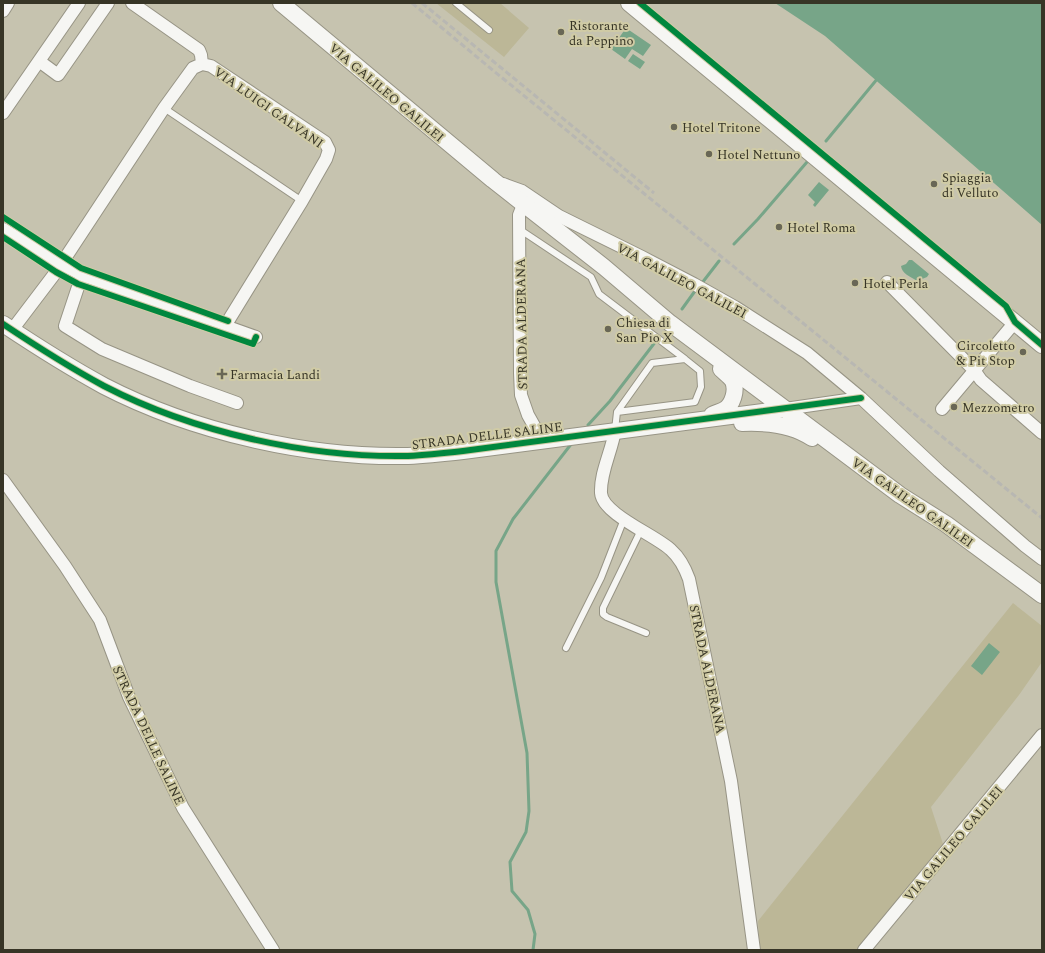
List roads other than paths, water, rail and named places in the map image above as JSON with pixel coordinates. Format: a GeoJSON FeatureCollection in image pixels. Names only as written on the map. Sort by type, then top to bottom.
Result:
{"type":"FeatureCollection","features":[{"type":"Feature","properties":{"kind":"street"},"geometry":{"type":"LineString","coordinates":[[3,11],[8,3]]}},
{"type":"Feature","properties":{"kind":"street"},"geometry":{"type":"LineString","coordinates":[[3,113],[79,3]]}},
{"type":"Feature","properties":{"kind":"street"},"geometry":{"type":"LineString","coordinates":[[39,61],[58,74],[108,3]]}},
{"type":"Feature","properties":{"kind":"street"},"geometry":{"type":"LineString","coordinates":[[132,3],[199,50],[202,64]]}},
{"type":"Feature","properties":{"kind":"street","name":"VIA GALILEO GALILEI"},"geometry":{"type":"LineString","coordinates":[[280,3],[523,205],[604,267],[670,323],[900,495],[946,524],[1042,595]]}},
{"type":"Feature","properties":{"kind":"street"},"geometry":{"type":"LineString","coordinates":[[629,3],[1042,345]]}},
{"type":"Feature","properties":{"kind":"street","name":"VIA LUIGI GALVANI"},"geometry":{"type":"LineString","coordinates":[[8,327],[61,264],[164,108],[193,68],[202,64],[211,66],[325,142],[329,150],[326,159],[302,201],[225,326]]}},
{"type":"Feature","properties":{"kind":"street","name":"VIA GALILEO GALILEI"},"geometry":{"type":"LineString","coordinates":[[493,180],[522,191],[559,216],[642,257],[735,307],[807,353],[860,398],[1007,531],[1042,559]]}},
{"type":"Feature","properties":{"kind":"street","name":"STRADA ALDERANA"},"geometry":{"type":"LineString","coordinates":[[523,205],[519,215],[521,395],[528,415],[542,440]]}},
{"type":"Feature","properties":{"kind":"street"},"geometry":{"type":"LineString","coordinates":[[3,229],[82,275],[256,337]]}},
{"type":"Feature","properties":{"kind":"street"},"geometry":{"type":"LineString","coordinates":[[82,275],[65,326],[102,349],[190,386],[237,403]]}},
{"type":"Feature","properties":{"kind":"street"},"geometry":{"type":"LineString","coordinates":[[887,282],[974,370],[981,380],[1042,433]]}},
{"type":"Feature","properties":{"kind":"street"},"geometry":{"type":"LineString","coordinates":[[942,409],[1014,322]]}},
{"type":"Feature","properties":{"kind":"street","name":"STRADA DELLE SALINE"},"geometry":{"type":"LineString","coordinates":[[670,323],[684,342],[727,374],[733,382],[734,392],[732,402],[725,409],[701,419]]}},
{"type":"Feature","properties":{"kind":"street","name":"STRADA DELLE SALINE"},"geometry":{"type":"LineString","coordinates":[[8,327],[55,358],[105,386],[160,411],[222,432],[288,446],[356,455],[409,456],[463,451],[785,409]]}},
{"type":"Feature","properties":{"kind":"street"},"geometry":{"type":"LineString","coordinates":[[785,409],[860,398]]}},
{"type":"Feature","properties":{"kind":"street","name":"STRADA DELLE SALINE"},"geometry":{"type":"LineString","coordinates":[[701,419],[722,423],[760,422],[785,426],[805,434],[875,486],[900,495]]}},
{"type":"Feature","properties":{"kind":"street","name":"STRADA ALDERANA"},"geometry":{"type":"LineString","coordinates":[[615,430],[614,439],[602,482],[601,495],[604,503],[624,520],[665,544],[674,553],[686,571],[690,583],[731,781],[754,950]]}},
{"type":"Feature","properties":{"kind":"street","name":"STRADA DELLE SALINE"},"geometry":{"type":"LineString","coordinates":[[3,480],[66,566],[100,620],[129,697],[183,808],[273,950]]}},
{"type":"Feature","properties":{"kind":"street","name":"VIA GALILEO GALILEI"},"geometry":{"type":"LineString","coordinates":[[864,950],[1042,735]]}},
{"type":"Feature","properties":{"kind":"lane"},"geometry":{"type":"LineString","coordinates":[[456,3],[489,30]]}},
{"type":"Feature","properties":{"kind":"lane"},"geometry":{"type":"LineString","coordinates":[[164,108],[302,201]]}},
{"type":"Feature","properties":{"kind":"lane"},"geometry":{"type":"LineString","coordinates":[[519,229],[591,277],[599,294],[700,371],[701,386],[695,402],[617,412]]}},
{"type":"Feature","properties":{"kind":"lane"},"geometry":{"type":"LineString","coordinates":[[615,430],[617,412],[652,363],[685,359]]}},
{"type":"Feature","properties":{"kind":"lane"},"geometry":{"type":"LineString","coordinates":[[566,648],[601,578],[624,520]]}},
{"type":"Feature","properties":{"kind":"lane"},"geometry":{"type":"LineString","coordinates":[[642,530],[603,608],[603,614],[646,633]]}},
{"type":"Feature","properties":{"kind":"waterway"},"geometry":{"type":"LineString","coordinates":[[826,141],[878,78]]}},
{"type":"Feature","properties":{"kind":"waterway"},"geometry":{"type":"LineString","coordinates":[[734,244],[758,219],[807,162]]}},
{"type":"Feature","properties":{"kind":"waterway"},"geometry":{"type":"LineString","coordinates":[[702,283],[719,261]]}},
{"type":"Feature","properties":{"kind":"waterway"},"geometry":{"type":"LineString","coordinates":[[682,309],[695,291]]}},
{"type":"Feature","properties":{"kind":"waterway"},"geometry":{"type":"LineString","coordinates":[[588,425],[610,401],[656,341]]}},
{"type":"Feature","properties":{"kind":"waterway"},"geometry":{"type":"LineString","coordinates":[[533,950],[535,934],[528,910],[512,891],[510,862],[526,832],[529,811],[527,753],[496,582],[496,551],[513,519],[572,443]]}},
{"type":"Feature","properties":{"kind":"railway"},"geometry":{"type":"LineString","coordinates":[[412,3],[1042,518]]}},
{"type":"Feature","properties":{"kind":"railway"},"geometry":{"type":"LineString","coordinates":[[422,3],[654,193]]}},
{"type":"Feature","properties":{"kind":"place","name":"Ristorante da Peppino"},"geometry":{"type":"Point","coordinates":[561,32]}},
{"type":"Feature","properties":{"kind":"place","name":"Hotel Tritone"},"geometry":{"type":"Point","coordinates":[674,127]}},
{"type":"Feature","properties":{"kind":"place","name":"Hotel Nettuno"},"geometry":{"type":"Point","coordinates":[709,154]}},
{"type":"Feature","properties":{"kind":"place","name":"Spiaggia di Velluto"},"geometry":{"type":"Point","coordinates":[934,184]}},
{"type":"Feature","properties":{"kind":"place","name":"Hotel Roma"},"geometry":{"type":"Point","coordinates":[779,227]}},
{"type":"Feature","properties":{"kind":"place","name":"Hotel Perla"},"geometry":{"type":"Point","coordinates":[855,283]}},
{"type":"Feature","properties":{"kind":"place","name":"Chiesa di San Pio X"},"geometry":{"type":"Point","coordinates":[608,329]}},
{"type":"Feature","properties":{"kind":"place","name":"Circoletto & Pit Stop"},"geometry":{"type":"Point","coordinates":[1023,352]}},
{"type":"Feature","properties":{"kind":"place","name":"Farmacia Landi"},"geometry":{"type":"Point","coordinates":[222,374]}},
{"type":"Feature","properties":{"kind":"place","name":"Mezzometro"},"geometry":{"type":"Point","coordinates":[954,407]}}]}
